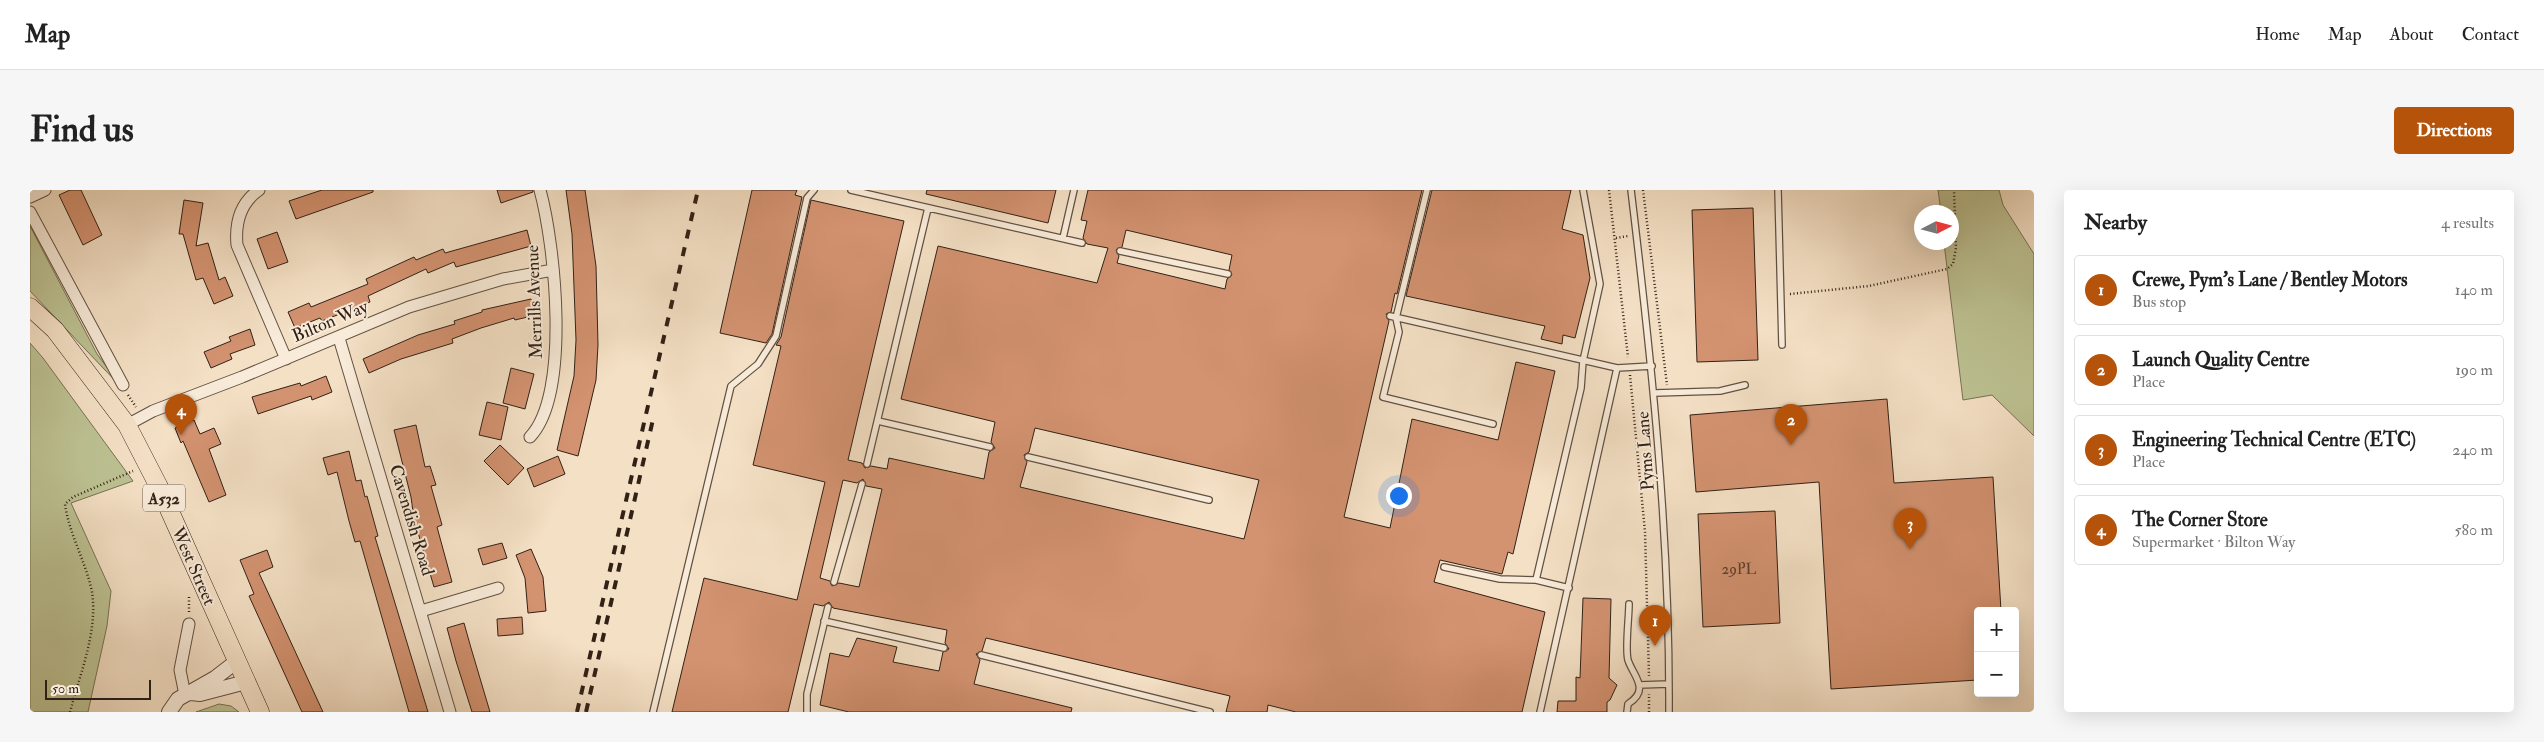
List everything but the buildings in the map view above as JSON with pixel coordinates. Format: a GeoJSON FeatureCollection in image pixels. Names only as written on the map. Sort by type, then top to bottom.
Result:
{"type":"FeatureCollection","features":[{"type":"Feature","properties":{"kind":"main road","name":"West Street"},"geometry":{"type":"LineString","coordinates":[[30,307],[56,330],[134,421],[148,464],[260,712]]}},
{"type":"Feature","properties":{"kind":"street"},"geometry":{"type":"LineString","coordinates":[[30,197],[45,190]]}},
{"type":"Feature","properties":{"kind":"street"},"geometry":{"type":"LineString","coordinates":[[259,190],[247,200],[240,214],[236,228],[237,245],[286,359]]}},
{"type":"Feature","properties":{"kind":"street","name":"Merrills Avenue"},"geometry":{"type":"LineString","coordinates":[[530,437],[541,424],[555,364],[553,270],[547,220],[540,190]]}},
{"type":"Feature","properties":{"kind":"street"},"geometry":{"type":"LineString","coordinates":[[30,212],[123,385]]}},
{"type":"Feature","properties":{"kind":"street","name":"Bilton Way"},"geometry":{"type":"LineString","coordinates":[[134,421],[439,297],[503,279],[553,270]]}},
{"type":"Feature","properties":{"kind":"street","name":"Cavendish Road"},"geometry":{"type":"LineString","coordinates":[[339,338],[450,712]]}},
{"type":"Feature","properties":{"kind":"street"},"geometry":{"type":"LineString","coordinates":[[421,611],[498,588]]}},
{"type":"Feature","properties":{"kind":"street"},"geometry":{"type":"LineString","coordinates":[[187,694],[180,670],[189,624]]}},
{"type":"Feature","properties":{"kind":"street"},"geometry":{"type":"LineString","coordinates":[[169,712],[174,704],[187,694],[237,661]]}},
{"type":"Feature","properties":{"kind":"street"},"geometry":{"type":"LineString","coordinates":[[187,694],[200,694],[246,682]]}},
{"type":"Feature","properties":{"kind":"lane"},"geometry":{"type":"LineString","coordinates":[[653,712],[730,386],[758,364],[776,336],[807,198],[814,190]]}},
{"type":"Feature","properties":{"kind":"lane"},"geometry":{"type":"LineString","coordinates":[[851,190],[1082,242]]}},
{"type":"Feature","properties":{"kind":"lane"},"geometry":{"type":"LineString","coordinates":[[1063,238],[1074,190]]}},
{"type":"Feature","properties":{"kind":"lane"},"geometry":{"type":"LineString","coordinates":[[1427,190],[1393,317],[1399,332],[1383,397],[1493,424]]}},
{"type":"Feature","properties":{"kind":"lane"},"geometry":{"type":"LineString","coordinates":[[1536,580],[1581,388],[1583,361],[1600,284],[1583,190]]}},
{"type":"Feature","properties":{"kind":"lane","name":"Pyms Lane"},"geometry":{"type":"LineString","coordinates":[[1631,190],[1655,393],[1665,526],[1669,712]]}},
{"type":"Feature","properties":{"kind":"lane"},"geometry":{"type":"LineString","coordinates":[[1778,190],[1782,345]]}},
{"type":"Feature","properties":{"kind":"lane"},"geometry":{"type":"LineString","coordinates":[[867,464],[928,208]]}},
{"type":"Feature","properties":{"kind":"lane"},"geometry":{"type":"LineString","coordinates":[[1120,251],[1228,274]]}},
{"type":"Feature","properties":{"kind":"lane"},"geometry":{"type":"LineString","coordinates":[[1393,317],[1618,368],[1629,369],[1652,366]]}},
{"type":"Feature","properties":{"kind":"lane"},"geometry":{"type":"LineString","coordinates":[[1540,712],[1618,368]]}},
{"type":"Feature","properties":{"kind":"lane"},"geometry":{"type":"LineString","coordinates":[[1655,393],[1720,391],[1745,385]]}},
{"type":"Feature","properties":{"kind":"lane"},"geometry":{"type":"LineString","coordinates":[[878,422],[990,447]]}},
{"type":"Feature","properties":{"kind":"lane"},"geometry":{"type":"LineString","coordinates":[[1028,457],[1210,500]]}},
{"type":"Feature","properties":{"kind":"lane"},"geometry":{"type":"LineString","coordinates":[[834,582],[862,484]]}},
{"type":"Feature","properties":{"kind":"lane"},"geometry":{"type":"LineString","coordinates":[[1444,567],[1500,579],[1536,580],[1569,588]]}},
{"type":"Feature","properties":{"kind":"lane"},"geometry":{"type":"LineString","coordinates":[[1627,712],[1628,704],[1635,698],[1639,685],[1635,670],[1628,660],[1629,604]]}},
{"type":"Feature","properties":{"kind":"lane"},"geometry":{"type":"LineString","coordinates":[[807,712],[807,694],[828,607]]}},
{"type":"Feature","properties":{"kind":"lane"},"geometry":{"type":"LineString","coordinates":[[824,621],[944,648]]}},
{"type":"Feature","properties":{"kind":"lane"},"geometry":{"type":"LineString","coordinates":[[981,655],[1210,712]]}},
{"type":"Feature","properties":{"kind":"lane"},"geometry":{"type":"LineString","coordinates":[[1639,685],[1669,684]]}},
{"type":"Feature","properties":{"kind":"path"},"geometry":{"type":"LineString","coordinates":[[1609,190],[1645,532],[1650,685],[1649,712]]}},
{"type":"Feature","properties":{"kind":"path"},"geometry":{"type":"LineString","coordinates":[[1644,190],[1668,393]]}},
{"type":"Feature","properties":{"kind":"path"},"geometry":{"type":"LineString","coordinates":[[1781,296],[1869,286],[1947,269],[1953,264],[1956,248],[1954,190]]}},
{"type":"Feature","properties":{"kind":"path"},"geometry":{"type":"LineString","coordinates":[[123,385],[134,421]]}},
{"type":"Feature","properties":{"kind":"path"},"geometry":{"type":"LineString","coordinates":[[70,712],[94,609],[78,543],[67,522],[66,504],[73,497],[148,464]]}},
{"type":"Feature","properties":{"kind":"path"},"geometry":{"type":"LineString","coordinates":[[190,591],[194,600]]}},
{"type":"Feature","properties":{"kind":"green space"},"geometry":{"type":"Polygon","coordinates":[[[1938,190],[1999,190],[2003,205],[2034,254],[2034,436],[1992,395],[1963,400],[1945,250],[1959,250],[1959,205],[1940,205],[1938,190]]]}},
{"type":"Feature","properties":{"kind":"green space"},"geometry":{"type":"Polygon","coordinates":[[[30,226],[97,354],[123,389],[30,291],[30,226]]]}},
{"type":"Feature","properties":{"kind":"green space"},"geometry":{"type":"Polygon","coordinates":[[[30,343],[133,481],[71,503],[111,591],[107,626],[88,712],[30,712],[30,343]]]}},
{"type":"Feature","properties":{"kind":"green space"},"geometry":{"type":"Polygon","coordinates":[[[219,704],[231,706],[239,712],[196,712],[219,704]]]}},
{"type":"Feature","properties":{"kind":"railway"},"geometry":{"type":"LineString","coordinates":[[577,712],[698,190]]}},
{"type":"Feature","properties":{"kind":"railway"},"geometry":{"type":"LineString","coordinates":[[586,712],[654,415]]}},
{"type":"Feature","properties":{"kind":"place","name":"The Corner Store"},"geometry":{"type":"Point","coordinates":[181,435]}},
{"type":"Feature","properties":{"kind":"place","name":"Launch Quality Centre"},"geometry":{"type":"Point","coordinates":[1791,445]}},
{"type":"Feature","properties":{"kind":"place","name":"Engineering Technical Centre (ETC)"},"geometry":{"type":"Point","coordinates":[1910,549]}},
{"type":"Feature","properties":{"kind":"place","name":"Crewe, Pym's Lane / Bentley Motors"},"geometry":{"type":"Point","coordinates":[1655,646]}}]}
